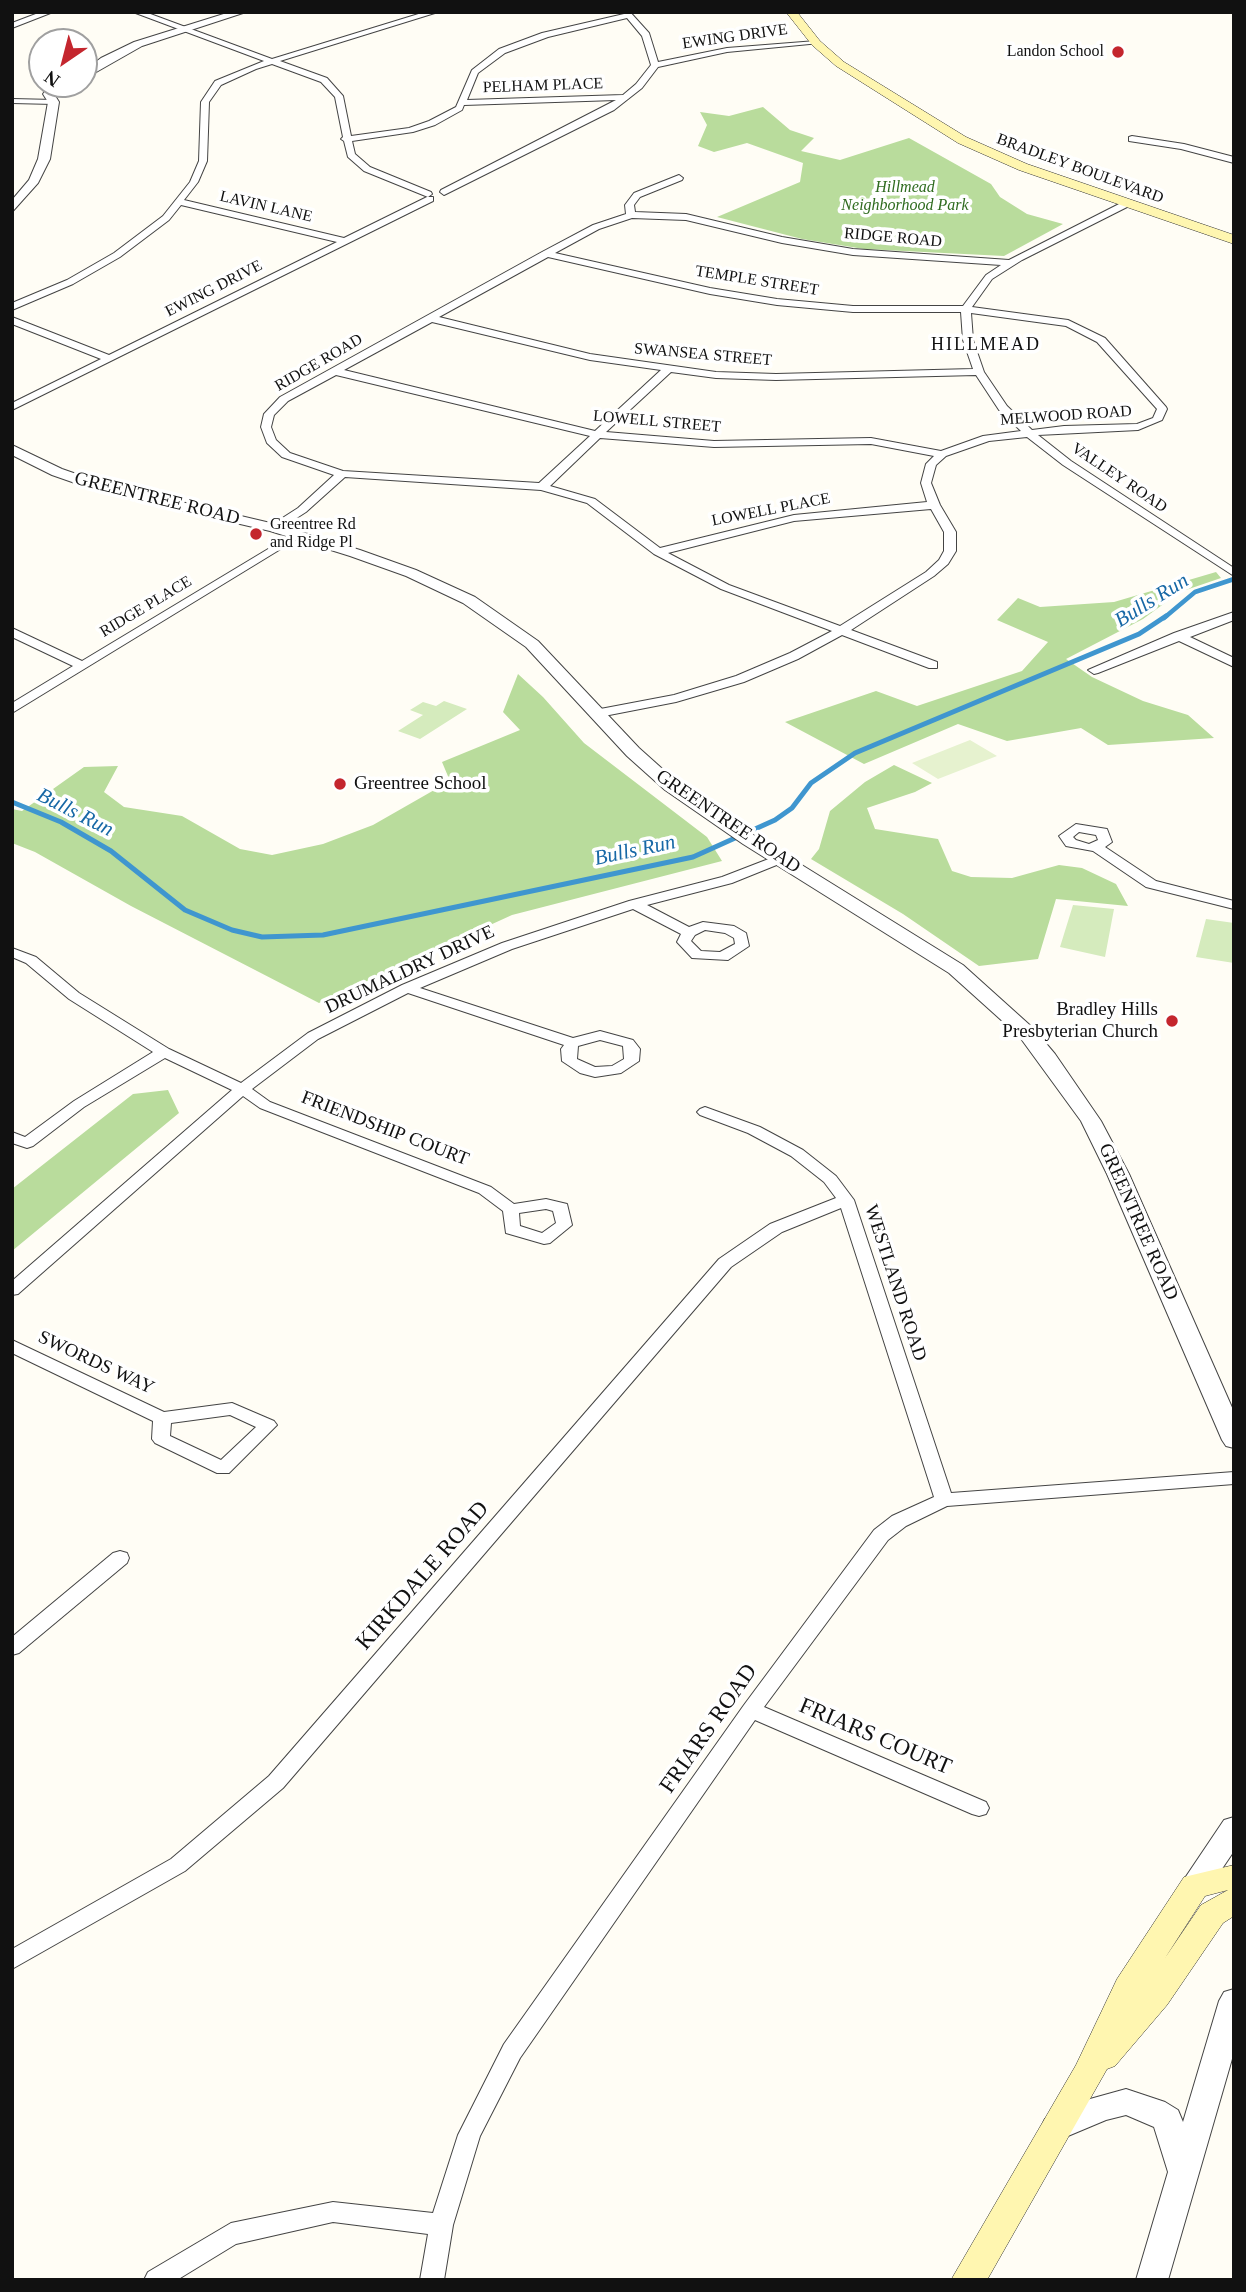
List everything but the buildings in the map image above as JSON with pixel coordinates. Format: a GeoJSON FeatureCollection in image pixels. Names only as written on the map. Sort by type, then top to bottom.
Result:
{"type":"FeatureCollection","features":[{"type":"Feature","properties":{"kind":"main road","name":"BRADLEY BOULEVARD"},"geometry":{"type":"LineString","coordinates":[[791,12],[816,43],[862,80],[962,141],[1023,167],[1234,240]]}},
{"type":"Feature","properties":{"kind":"main road"},"geometry":{"type":"LineString","coordinates":[[968,2280],[1087,2074],[1128,1988],[1195,1886],[1234,1877]]}},
{"type":"Feature","properties":{"kind":"main road"},"geometry":{"type":"LineString","coordinates":[[1087,2074],[1156,1996],[1212,1914],[1234,1901]]}},
{"type":"Feature","properties":{"kind":"street"},"geometry":{"type":"LineString","coordinates":[[17,21],[49,12]]}},
{"type":"Feature","properties":{"kind":"street"},"geometry":{"type":"LineString","coordinates":[[137,12],[311,72],[333,87],[339,96],[345,139],[351,155],[368,169],[429,196]]}},
{"type":"Feature","properties":{"kind":"street"},"geometry":{"type":"LineString","coordinates":[[98,54],[122,41],[217,12]]}},
{"type":"Feature","properties":{"kind":"street"},"geometry":{"type":"LineString","coordinates":[[98,67],[120,52],[241,12]]}},
{"type":"Feature","properties":{"kind":"street"},"geometry":{"type":"LineString","coordinates":[[12,307],[70,282],[117,255],[166,218],[194,182],[203,162],[205,102],[209,92],[231,75],[434,12]]}},
{"type":"Feature","properties":{"kind":"street"},"geometry":{"type":"LineString","coordinates":[[345,139],[410,130],[432,123],[452,114],[462,103],[475,72],[502,51],[545,35],[627,14],[646,35],[655,65],[626,97]]}},
{"type":"Feature","properties":{"kind":"street","name":"EWING DRIVE"},"geometry":{"type":"LineString","coordinates":[[655,65],[727,50],[816,43]]}},
{"type":"Feature","properties":{"kind":"street","name":"EWING DRIVE"},"geometry":{"type":"LineString","coordinates":[[12,407],[345,241],[429,196],[449,197],[444,192],[600,114],[626,97]]}},
{"type":"Feature","properties":{"kind":"street","name":"PELHAM PLACE"},"geometry":{"type":"LineString","coordinates":[[462,103],[626,97]]}},
{"type":"Feature","properties":{"kind":"street"},"geometry":{"type":"LineString","coordinates":[[12,208],[40,169],[54,102],[51,98]]}},
{"type":"Feature","properties":{"kind":"street"},"geometry":{"type":"LineString","coordinates":[[12,101],[54,102],[60,98]]}},
{"type":"Feature","properties":{"kind":"street"},"geometry":{"type":"LineString","coordinates":[[1132,139],[1181,146],[1234,160]]}},
{"type":"Feature","properties":{"kind":"street"},"geometry":{"type":"LineString","coordinates":[[631,215],[629,205],[637,194],[678,178]]}},
{"type":"Feature","properties":{"kind":"street","name":"LAVIN LANE"},"geometry":{"type":"LineString","coordinates":[[180,202],[345,241]]}},
{"type":"Feature","properties":{"kind":"street"},"geometry":{"type":"LineString","coordinates":[[966,309],[984,283],[1010,263],[1128,203]]}},
{"type":"Feature","properties":{"kind":"street","name":"RIDGE ROAD"},"geometry":{"type":"LineString","coordinates":[[933,665],[726,587],[658,552],[591,501],[542,487],[342,474],[286,454],[271,441],[265,427],[269,414],[284,399],[598,225],[631,215],[686,217],[782,240],[853,252],[1010,263]]}},
{"type":"Feature","properties":{"kind":"street","name":"TEMPLE STREET"},"geometry":{"type":"LineString","coordinates":[[545,254],[710,291],[777,302],[853,309],[966,309]]}},
{"type":"Feature","properties":{"kind":"street","name":"VALLEY ROAD"},"geometry":{"type":"LineString","coordinates":[[966,309],[968,340],[979,372],[1003,408],[1067,463],[1234,573]]}},
{"type":"Feature","properties":{"kind":"street","name":"MELWOOD ROAD"},"geometry":{"type":"LineString","coordinates":[[942,454],[970,442],[1029,433],[1138,427],[1157,420],[1163,409],[1091,332],[1049,319],[966,309]]}},
{"type":"Feature","properties":{"kind":"street","name":"SWANSEA STREET"},"geometry":{"type":"LineString","coordinates":[[429,318],[590,357],[667,370],[776,377],[979,372]]}},
{"type":"Feature","properties":{"kind":"street"},"geometry":{"type":"LineString","coordinates":[[12,320],[110,359]]}},
{"type":"Feature","properties":{"kind":"street"},"geometry":{"type":"LineString","coordinates":[[542,487],[667,370]]}},
{"type":"Feature","properties":{"kind":"street","name":"LOWELL STREET"},"geometry":{"type":"LineString","coordinates":[[334,371],[598,435],[714,444],[871,441],[942,454]]}},
{"type":"Feature","properties":{"kind":"street","name":"GREENTREE ROAD"},"geometry":{"type":"LineString","coordinates":[[12,449],[57,472],[100,487],[298,534],[411,573],[484,609],[532,644],[653,771],[749,840],[880,919],[956,969],[1005,1012],[1048,1058],[1091,1121],[1110,1157],[1234,1440]]}},
{"type":"Feature","properties":{"kind":"street"},"geometry":{"type":"LineString","coordinates":[[599,713],[676,698],[740,679],[794,656],[841,631],[944,562],[950,551],[950,532],[934,505],[926,483],[927,473],[942,454]]}},
{"type":"Feature","properties":{"kind":"street"},"geometry":{"type":"LineString","coordinates":[[274,528],[302,510],[342,474]]}},
{"type":"Feature","properties":{"kind":"street","name":"LOWELL PLACE"},"geometry":{"type":"LineString","coordinates":[[658,552],[794,518],[934,505]]}},
{"type":"Feature","properties":{"kind":"street","name":"RIDGE PLACE"},"geometry":{"type":"LineString","coordinates":[[12,709],[298,534]]}},
{"type":"Feature","properties":{"kind":"street"},"geometry":{"type":"LineString","coordinates":[[1094,670],[1234,616]]}},
{"type":"Feature","properties":{"kind":"street"},"geometry":{"type":"LineString","coordinates":[[12,632],[80,666]]}},
{"type":"Feature","properties":{"kind":"street"},"geometry":{"type":"LineString","coordinates":[[1178,636],[1234,663]]}},
{"type":"Feature","properties":{"kind":"street"},"geometry":{"type":"LineString","coordinates":[[1097,847],[1151,884],[1234,905]]}},
{"type":"Feature","properties":{"kind":"street","name":"DRUMALDRY DRIVE"},"geometry":{"type":"LineString","coordinates":[[12,1290],[242,1089],[313,1036],[407,988],[507,946],[634,904],[727,880],[779,859]]}},
{"type":"Feature","properties":{"kind":"street"},"geometry":{"type":"LineString","coordinates":[[634,904],[689,932]]}},
{"type":"Feature","properties":{"kind":"street","name":"FRIENDSHIP COURT"},"geometry":{"type":"LineString","coordinates":[[12,953],[31,960],[74,996],[164,1052],[242,1089],[265,1105],[485,1190],[511,1209]]}},
{"type":"Feature","properties":{"kind":"street"},"geometry":{"type":"LineString","coordinates":[[407,988],[573,1043]]}},
{"type":"Feature","properties":{"kind":"street"},"geometry":{"type":"LineString","coordinates":[[20,1140],[164,1052]]}},
{"type":"Feature","properties":{"kind":"street","name":"WESTLAND ROAD"},"geometry":{"type":"LineString","coordinates":[[705,1112],[754,1130],[797,1153],[830,1179],[846,1200],[944,1500]]}},
{"type":"Feature","properties":{"kind":"street","name":"KIRKDALE ROAD"},"geometry":{"type":"LineString","coordinates":[[12,1960],[178,1865],[276,1782],[725,1264],[776,1228],[846,1200]]}},
{"type":"Feature","properties":{"kind":"street","name":"SWORDS WAY"},"geometry":{"type":"LineString","coordinates":[[12,1346],[162,1418],[232,1409],[268,1425],[223,1469],[161,1439],[162,1418]]}},
{"type":"Feature","properties":{"kind":"street","name":"FRIARS ROAD"},"geometry":{"type":"LineString","coordinates":[[432,2280],[441,2225],[470,2134],[512,2051],[751,1710],[881,1535],[899,1521],[944,1500],[1234,1478]]}},
{"type":"Feature","properties":{"kind":"street"},"geometry":{"type":"LineString","coordinates":[[12,1648],[120,1558]]}},
{"type":"Feature","properties":{"kind":"street","name":"FRIARS COURT"},"geometry":{"type":"LineString","coordinates":[[751,1710],[979,1808]]}},
{"type":"Feature","properties":{"kind":"street"},"geometry":{"type":"LineString","coordinates":[[1195,1886],[1234,1828]]}},
{"type":"Feature","properties":{"kind":"street"},"geometry":{"type":"LineString","coordinates":[[1152,2280],[1182,2169],[1234,2001]]}},
{"type":"Feature","properties":{"kind":"street"},"geometry":{"type":"LineString","coordinates":[[1056,2128],[1101,2108],[1126,2102],[1154,2111],[1167,2119],[1182,2169]]}},
{"type":"Feature","properties":{"kind":"street"},"geometry":{"type":"LineString","coordinates":[[156,2280],[231,2234],[332,2212],[441,2225]]}},
{"type":"Feature","properties":{"kind":"green space","name":"Hillmead Neighborhood Park"},"geometry":{"type":"Polygon","coordinates":[[[763,107],[790,130],[814,138],[801,151],[840,160],[909,138],[991,184],[1000,197],[1027,214],[1063,224],[1004,256],[864,249],[802,239],[717,217],[800,182],[803,163],[747,143],[714,152],[698,146],[707,125],[700,112],[729,116],[763,107]]]}},
{"type":"Feature","properties":{"kind":"green space"},"geometry":{"type":"Polygon","coordinates":[[[1216,572],[1221,578],[1180,592],[1143,619],[1066,659],[1092,677],[1143,701],[1188,715],[1214,738],[1108,745],[1081,728],[1007,741],[958,724],[864,764],[785,722],[876,691],[917,706],[1022,671],[1048,642],[997,620],[1018,598],[1040,607],[1114,602],[1216,572]]]}},
{"type":"Feature","properties":{"kind":"green space"},"geometry":{"type":"Polygon","coordinates":[[[518,674],[543,697],[584,743],[707,837],[722,861],[512,915],[319,1003],[131,906],[35,852],[12,843],[12,809],[22,811],[84,767],[118,766],[104,792],[124,807],[182,816],[240,849],[272,855],[323,844],[373,825],[450,781],[442,762],[520,730],[503,712],[518,674]]]}},
{"type":"Feature","properties":{"kind":"green space"},"geometry":{"type":"Polygon","coordinates":[[[444,701],[467,709],[420,739],[398,731],[423,715],[410,710],[423,702],[436,706],[444,701]]]}},
{"type":"Feature","properties":{"kind":"green space"},"geometry":{"type":"Polygon","coordinates":[[[970,740],[997,756],[938,779],[912,763],[970,740]]]}},
{"type":"Feature","properties":{"kind":"green space"},"geometry":{"type":"Polygon","coordinates":[[[894,765],[932,783],[915,792],[867,808],[875,829],[938,839],[952,871],[971,877],[1012,878],[1059,865],[1082,868],[1116,884],[1128,906],[1056,899],[1038,959],[979,966],[903,914],[811,859],[819,849],[830,811],[865,782],[894,765]]]}},
{"type":"Feature","properties":{"kind":"green space"},"geometry":{"type":"Polygon","coordinates":[[[1073,905],[1114,909],[1105,957],[1060,947],[1073,905]]]}},
{"type":"Feature","properties":{"kind":"green space"},"geometry":{"type":"Polygon","coordinates":[[[1206,919],[1234,923],[1234,963],[1196,957],[1206,919]]]}},
{"type":"Feature","properties":{"kind":"green space"},"geometry":{"type":"Polygon","coordinates":[[[168,1090],[179,1113],[12,1251],[12,1189],[133,1094],[168,1090]]]}},
{"type":"Feature","properties":{"kind":"waterway","name":"Bulls Run"},"geometry":{"type":"LineString","coordinates":[[1164,618],[1195,592],[1234,579]]}},
{"type":"Feature","properties":{"kind":"waterway","name":"Bulls Run"},"geometry":{"type":"LineString","coordinates":[[12,802],[61,822],[111,851],[185,910],[232,930],[262,937],[323,935],[693,857],[775,820],[792,808],[811,783],[855,753],[1139,634],[1166,616]]}},
{"type":"Feature","properties":{"kind":"place","name":"Landon School"},"geometry":{"type":"Point","coordinates":[1118,52]}},
{"type":"Feature","properties":{"kind":"place","name":"Greentree Rd and Ridge Pl"},"geometry":{"type":"Point","coordinates":[256,534]}},
{"type":"Feature","properties":{"kind":"place","name":"Greentree School"},"geometry":{"type":"Point","coordinates":[340,784]}},
{"type":"Feature","properties":{"kind":"place","name":"Bradley Hills Presbyterian Church"},"geometry":{"type":"Point","coordinates":[1172,1021]}},
{"type":"Feature","properties":{"kind":"district","name":"HILLMEAD"},"geometry":{"type":"Point","coordinates":[986,345]}}]}
